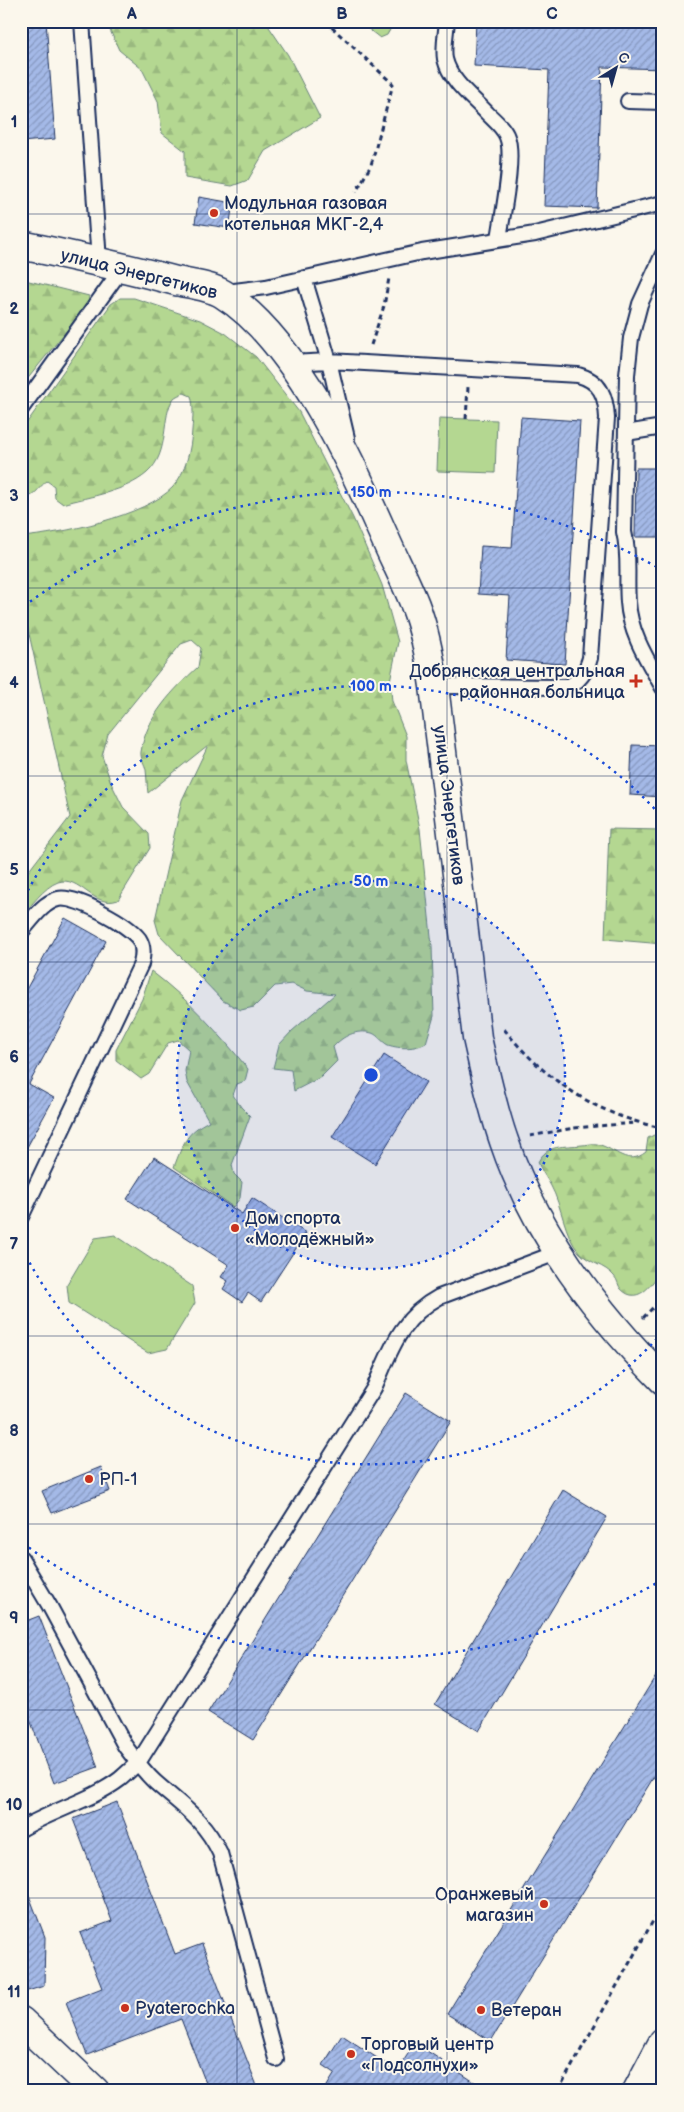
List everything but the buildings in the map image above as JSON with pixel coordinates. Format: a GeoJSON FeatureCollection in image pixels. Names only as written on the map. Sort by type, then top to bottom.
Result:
{"type":"FeatureCollection","features":[{"type":"Feature","properties":{"kind":"street","name":"улица Энергетиков"},"geometry":{"type":"LineString","coordinates":[[21,245],[111,264],[221,293],[242,307],[259,322],[291,363],[355,470],[415,605],[428,648],[477,1038],[487,1083],[504,1142],[531,1206],[559,1252],[587,1293],[622,1338],[663,1380]]}},
{"type":"Feature","properties":{"kind":"street"},"geometry":{"type":"LineString","coordinates":[[21,2021],[95,2091]]}},
{"type":"Feature","properties":{"kind":"street"},"geometry":{"type":"LineString","coordinates":[[637,2091],[663,2042]]}},
{"type":"Feature","properties":{"kind":"lane"},"geometry":{"type":"LineString","coordinates":[[21,409],[111,264],[82,21]]}},
{"type":"Feature","properties":{"kind":"lane"},"geometry":{"type":"LineString","coordinates":[[447,21],[445,59],[451,72],[461,86],[500,126],[507,136],[509,148],[508,163],[499,239]]}},
{"type":"Feature","properties":{"kind":"lane"},"geometry":{"type":"LineString","coordinates":[[628,101],[663,102]]}},
{"type":"Feature","properties":{"kind":"lane"},"geometry":{"type":"LineString","coordinates":[[221,293],[242,292],[405,255],[535,234],[663,203]]}},
{"type":"Feature","properties":{"kind":"lane"},"geometry":{"type":"LineString","coordinates":[[663,254],[640,304],[631,338],[627,375],[624,532],[628,550],[628,602],[631,619],[637,639],[663,688]]}},
{"type":"Feature","properties":{"kind":"lane"},"geometry":{"type":"LineString","coordinates":[[304,278],[329,361],[355,470]]}},
{"type":"Feature","properties":{"kind":"lane"},"geometry":{"type":"LineString","coordinates":[[291,363],[329,361],[578,376],[595,383],[606,400],[607,418],[590,658],[585,671],[575,682],[566,687],[434,686]]}},
{"type":"Feature","properties":{"kind":"lane"},"geometry":{"type":"LineString","coordinates":[[626,433],[663,427]]}},
{"type":"Feature","properties":{"kind":"lane"},"geometry":{"type":"LineString","coordinates":[[21,932],[48,903],[57,899],[75,900],[130,929],[140,940],[143,955],[141,964],[21,1217]]}},
{"type":"Feature","properties":{"kind":"lane"},"geometry":{"type":"LineString","coordinates":[[21,1829],[119,1780],[138,1763],[374,1388],[394,1345],[410,1319],[422,1306],[439,1297],[559,1252]]}},
{"type":"Feature","properties":{"kind":"lane"},"geometry":{"type":"LineString","coordinates":[[21,1558],[49,1605],[125,1746],[155,1782],[176,1798],[211,1834],[220,1853],[276,2058]]}},
{"type":"Feature","properties":{"kind":"path"},"geometry":{"type":"LineString","coordinates":[[325,21],[393,84],[371,165],[356,192]]}},
{"type":"Feature","properties":{"kind":"path"},"geometry":{"type":"LineString","coordinates":[[369,350],[384,306],[390,273]]}},
{"type":"Feature","properties":{"kind":"path"},"geometry":{"type":"LineString","coordinates":[[466,419],[468,379]]}},
{"type":"Feature","properties":{"kind":"path"},"geometry":{"type":"LineString","coordinates":[[500,1024],[524,1054],[549,1076],[599,1108],[638,1123],[663,1128]]}},
{"type":"Feature","properties":{"kind":"path"},"geometry":{"type":"LineString","coordinates":[[504,1142],[574,1128],[638,1123]]}},
{"type":"Feature","properties":{"kind":"path"},"geometry":{"type":"LineString","coordinates":[[642,1319],[663,1297]]}},
{"type":"Feature","properties":{"kind":"path"},"geometry":{"type":"LineString","coordinates":[[558,2091],[663,1903]]}},
{"type":"Feature","properties":{"kind":"green space"},"geometry":{"type":"Polygon","coordinates":[[[108,21],[265,21],[288,55],[320,118],[265,151],[248,180],[232,186],[185,178],[185,151],[162,133],[158,101],[142,69],[119,50],[109,28],[108,21]]]}},
{"type":"Feature","properties":{"kind":"green space"},"geometry":{"type":"Polygon","coordinates":[[[358,21],[395,21],[387,35],[380,38],[358,21]]]}},
{"type":"Feature","properties":{"kind":"green space"},"geometry":{"type":"Polygon","coordinates":[[[21,279],[89,296],[88,304],[21,387],[21,279]]]}},
{"type":"Feature","properties":{"kind":"green space"},"geometry":{"type":"Polygon","coordinates":[[[120,298],[134,298],[200,320],[225,333],[256,357],[299,412],[353,518],[382,585],[398,642],[390,681],[392,701],[406,736],[406,760],[420,829],[432,946],[434,1016],[426,1043],[417,1046],[402,1048],[388,1045],[372,1033],[350,1034],[333,1047],[337,1061],[321,1077],[294,1091],[291,1070],[273,1068],[279,1045],[292,1031],[335,994],[307,991],[292,984],[275,986],[254,1007],[241,1010],[223,1001],[159,934],[155,920],[182,800],[208,745],[148,793],[146,770],[141,752],[148,727],[162,705],[198,667],[201,648],[192,640],[181,644],[108,734],[102,756],[111,783],[123,807],[149,834],[150,848],[118,900],[109,902],[101,900],[73,883],[66,881],[58,882],[43,892],[21,917],[21,881],[70,817],[21,598],[21,537],[79,528],[143,507],[160,497],[178,481],[187,460],[190,445],[193,404],[191,396],[184,393],[174,398],[170,406],[159,455],[147,473],[138,479],[118,489],[63,504],[55,498],[54,486],[47,481],[33,495],[21,497],[21,431],[111,304],[120,298]]]}},
{"type":"Feature","properties":{"kind":"green space"},"geometry":{"type":"Polygon","coordinates":[[[439,418],[497,420],[495,473],[437,471],[439,418]]]}},
{"type":"Feature","properties":{"kind":"green space"},"geometry":{"type":"Polygon","coordinates":[[[609,829],[663,830],[663,944],[605,939],[609,829]]]}},
{"type":"Feature","properties":{"kind":"green space"},"geometry":{"type":"Polygon","coordinates":[[[151,971],[203,1017],[248,1069],[245,1081],[237,1084],[233,1095],[250,1116],[232,1165],[234,1174],[242,1182],[240,1198],[233,1207],[174,1167],[190,1134],[209,1121],[187,1082],[185,1071],[189,1050],[178,1040],[168,1043],[149,1074],[141,1079],[116,1060],[116,1050],[142,999],[151,971]]]}},
{"type":"Feature","properties":{"kind":"green space"},"geometry":{"type":"Polygon","coordinates":[[[654,1135],[663,1136],[663,1266],[646,1290],[634,1295],[628,1294],[621,1289],[610,1272],[587,1259],[579,1252],[566,1229],[555,1194],[538,1162],[551,1149],[593,1144],[604,1146],[622,1156],[633,1158],[646,1152],[648,1138],[654,1135]]]}},
{"type":"Feature","properties":{"kind":"green space"},"geometry":{"type":"Polygon","coordinates":[[[115,1235],[192,1286],[195,1303],[167,1349],[148,1353],[69,1303],[67,1285],[95,1238],[115,1235]]]}},
{"type":"Feature","properties":{"kind":"place","name":"Модульная газовая котельная МКГ-2,4"},"geometry":{"type":"Point","coordinates":[214,213]}},
{"type":"Feature","properties":{"kind":"place","name":"Добрянская центральная районная больница"},"geometry":{"type":"Point","coordinates":[636,681]}},
{"type":"Feature","properties":{"kind":"place","name":"Дом спорта «Молодёжный»"},"geometry":{"type":"Point","coordinates":[235,1228]}},
{"type":"Feature","properties":{"kind":"place","name":"РП-1"},"geometry":{"type":"Point","coordinates":[89,1479]}},
{"type":"Feature","properties":{"kind":"place","name":"Оранжевый магазин"},"geometry":{"type":"Point","coordinates":[544,1904]}},
{"type":"Feature","properties":{"kind":"place","name":"Pyaterochka"},"geometry":{"type":"Point","coordinates":[125,2008]}},
{"type":"Feature","properties":{"kind":"place","name":"Ветеран"},"geometry":{"type":"Point","coordinates":[481,2010]}},
{"type":"Feature","properties":{"kind":"place","name":"Торговый центр «Подсолнухи»"},"geometry":{"type":"Point","coordinates":[351,2054]}}]}
